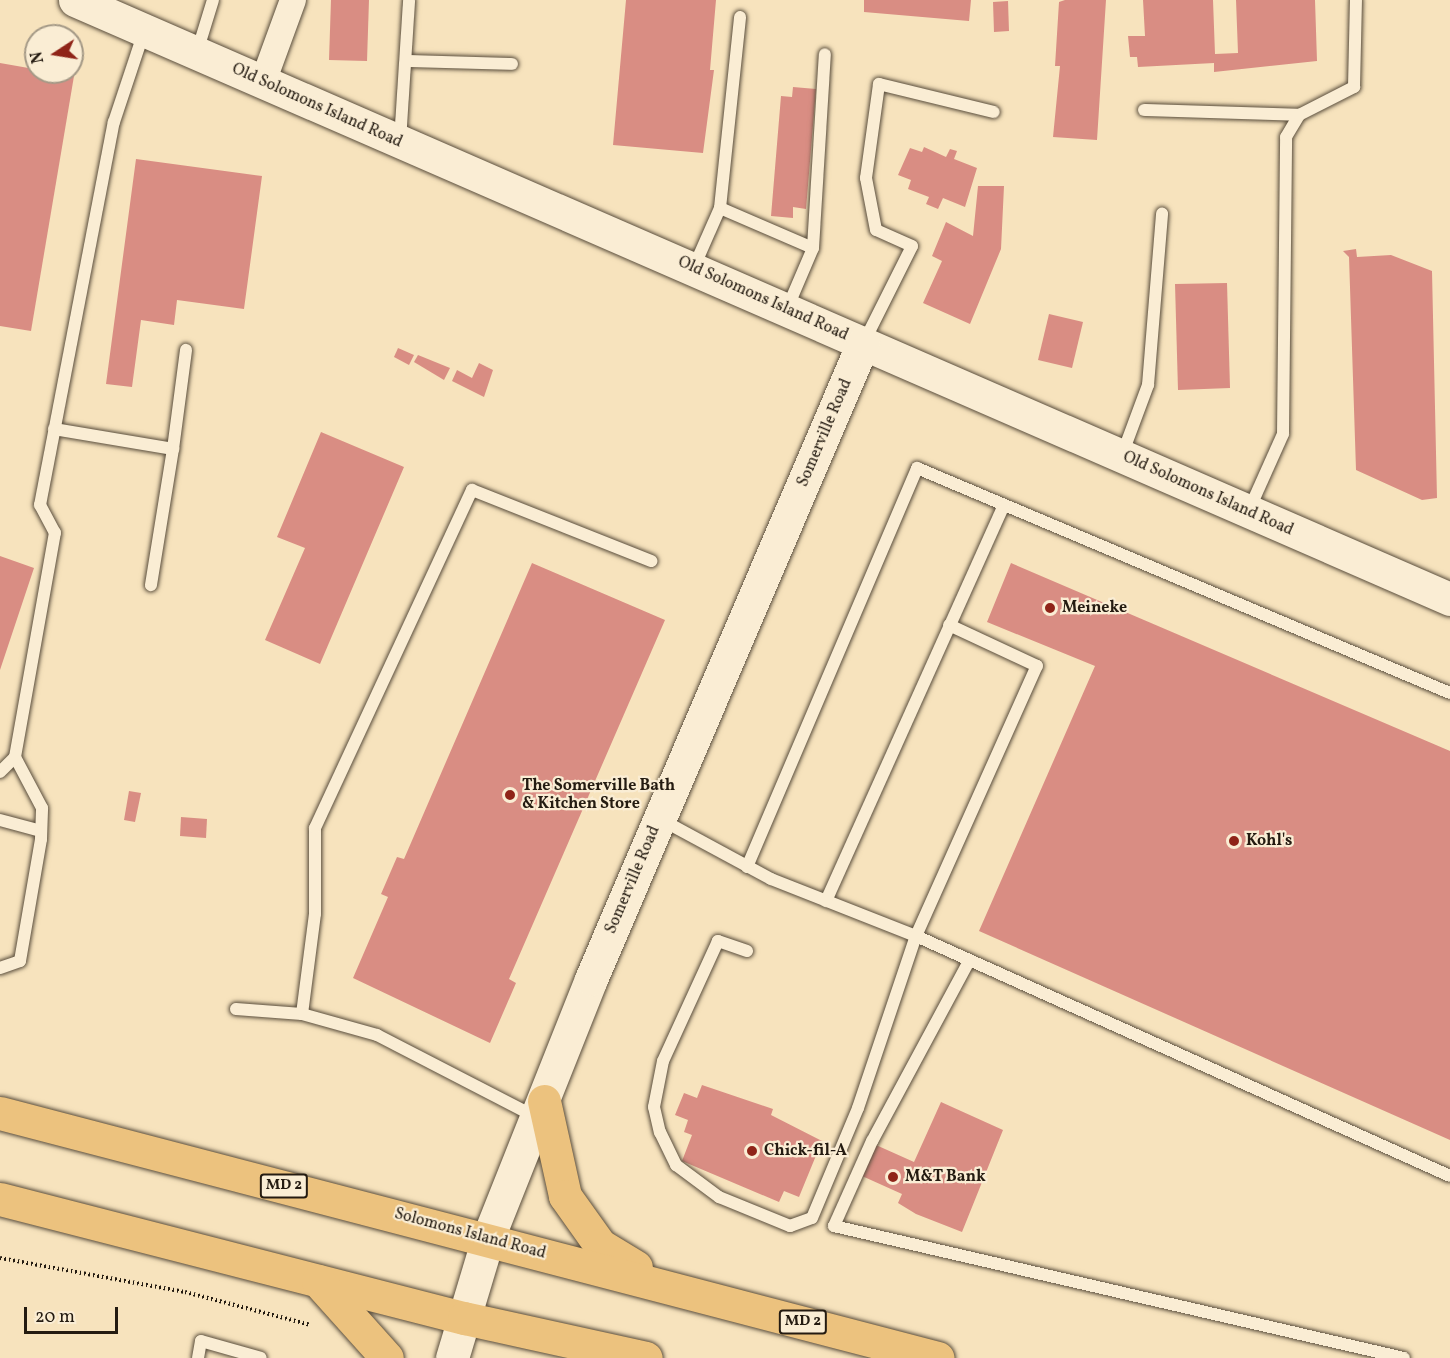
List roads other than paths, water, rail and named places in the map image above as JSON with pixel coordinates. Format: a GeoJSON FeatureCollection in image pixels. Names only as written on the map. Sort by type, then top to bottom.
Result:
{"type":"FeatureCollection","features":[{"type":"Feature","properties":{"kind":"highway"},"geometry":{"type":"LineString","coordinates":[[540,1109],[565,1196],[600,1245],[669,1286]]}},
{"type":"Feature","properties":{"kind":"highway","name":"Solomons Island Road"},"geometry":{"type":"LineString","coordinates":[[0,1113],[488,1238],[938,1358]]}},
{"type":"Feature","properties":{"kind":"highway"},"geometry":{"type":"LineString","coordinates":[[0,1199],[464,1318],[646,1358]]}},
{"type":"Feature","properties":{"kind":"highway"},"geometry":{"type":"LineString","coordinates":[[316,1280],[387,1358]]}},
{"type":"Feature","properties":{"kind":"main road","name":"Old Solomons Island Road"},"geometry":{"type":"LineString","coordinates":[[75,0],[1450,599]]}},
{"type":"Feature","properties":{"kind":"main road","name":"Somerville Road"},"geometry":{"type":"LineString","coordinates":[[452,1358],[488,1238],[540,1109],[659,819],[863,343]]}},
{"type":"Feature","properties":{"kind":"street"},"geometry":{"type":"LineString","coordinates":[[263,82],[293,0]]}},
{"type":"Feature","properties":{"kind":"lane"},"geometry":{"type":"LineString","coordinates":[[196,53],[213,0]]}},
{"type":"Feature","properties":{"kind":"lane"},"geometry":{"type":"LineString","coordinates":[[400,142],[410,0]]}},
{"type":"Feature","properties":{"kind":"lane"},"geometry":{"type":"LineString","coordinates":[[1144,110],[1299,115],[1354,87],[1356,0]]}},
{"type":"Feature","properties":{"kind":"lane"},"geometry":{"type":"LineString","coordinates":[[693,269],[720,208],[740,17]]}},
{"type":"Feature","properties":{"kind":"lane"},"geometry":{"type":"LineString","coordinates":[[0,772],[15,757],[55,533],[40,505],[54,429],[114,122],[144,30]]}},
{"type":"Feature","properties":{"kind":"lane"},"geometry":{"type":"LineString","coordinates":[[786,310],[813,248],[825,54]]}},
{"type":"Feature","properties":{"kind":"lane"},"geometry":{"type":"LineString","coordinates":[[406,61],[512,64]]}},
{"type":"Feature","properties":{"kind":"lane"},"geometry":{"type":"LineString","coordinates":[[863,343],[912,246],[876,230],[866,178],[879,84],[994,112]]}},
{"type":"Feature","properties":{"kind":"lane"},"geometry":{"type":"LineString","coordinates":[[1248,511],[1283,434],[1286,137],[1299,115]]}},
{"type":"Feature","properties":{"kind":"lane"},"geometry":{"type":"LineString","coordinates":[[720,208],[813,248]]}},
{"type":"Feature","properties":{"kind":"lane"},"geometry":{"type":"LineString","coordinates":[[1122,456],[1148,385],[1162,214]]}},
{"type":"Feature","properties":{"kind":"lane"},"geometry":{"type":"LineString","coordinates":[[151,585],[186,350]]}},
{"type":"Feature","properties":{"kind":"lane"},"geometry":{"type":"LineString","coordinates":[[54,429],[172,449]]}},
{"type":"Feature","properties":{"kind":"lane"},"geometry":{"type":"LineString","coordinates":[[747,867],[917,468],[1002,507],[1450,693]]}},
{"type":"Feature","properties":{"kind":"lane"},"geometry":{"type":"LineString","coordinates":[[302,1014],[315,914],[315,828],[472,490],[651,561]]}},
{"type":"Feature","properties":{"kind":"lane"},"geometry":{"type":"LineString","coordinates":[[826,902],[1002,507]]}},
{"type":"Feature","properties":{"kind":"lane"},"geometry":{"type":"LineString","coordinates":[[747,951],[718,941],[663,1061],[654,1107],[660,1132],[676,1165],[719,1197],[790,1226],[812,1218],[858,1108],[890,1007],[916,936],[1037,666],[949,625]]}},
{"type":"Feature","properties":{"kind":"lane"},"geometry":{"type":"LineString","coordinates":[[0,968],[20,961],[41,831],[42,808],[15,757]]}},
{"type":"Feature","properties":{"kind":"lane"},"geometry":{"type":"LineString","coordinates":[[659,819],[747,867],[826,902],[916,936],[968,963],[1450,1176]]}},
{"type":"Feature","properties":{"kind":"lane"},"geometry":{"type":"LineString","coordinates":[[0,820],[41,831]]}},
{"type":"Feature","properties":{"kind":"lane"},"geometry":{"type":"LineString","coordinates":[[968,963],[872,1141],[834,1226],[1404,1358]]}},
{"type":"Feature","properties":{"kind":"lane"},"geometry":{"type":"LineString","coordinates":[[236,1009],[302,1014],[377,1035],[540,1109]]}},
{"type":"Feature","properties":{"kind":"lane"},"geometry":{"type":"LineString","coordinates":[[198,1358],[201,1341],[261,1358]]}},
{"type":"Feature","properties":{"kind":"place","name":"Meineke"},"geometry":{"type":"Point","coordinates":[1050,608]}},
{"type":"Feature","properties":{"kind":"place","name":"The Somerville Bath & Kitchen Store"},"geometry":{"type":"Point","coordinates":[510,795]}},
{"type":"Feature","properties":{"kind":"place","name":"Kohl's"},"geometry":{"type":"Point","coordinates":[1234,841]}},
{"type":"Feature","properties":{"kind":"place","name":"Chick-fil-A"},"geometry":{"type":"Point","coordinates":[752,1151]}},
{"type":"Feature","properties":{"kind":"place","name":"M&T Bank"},"geometry":{"type":"Point","coordinates":[893,1177]}}]}
